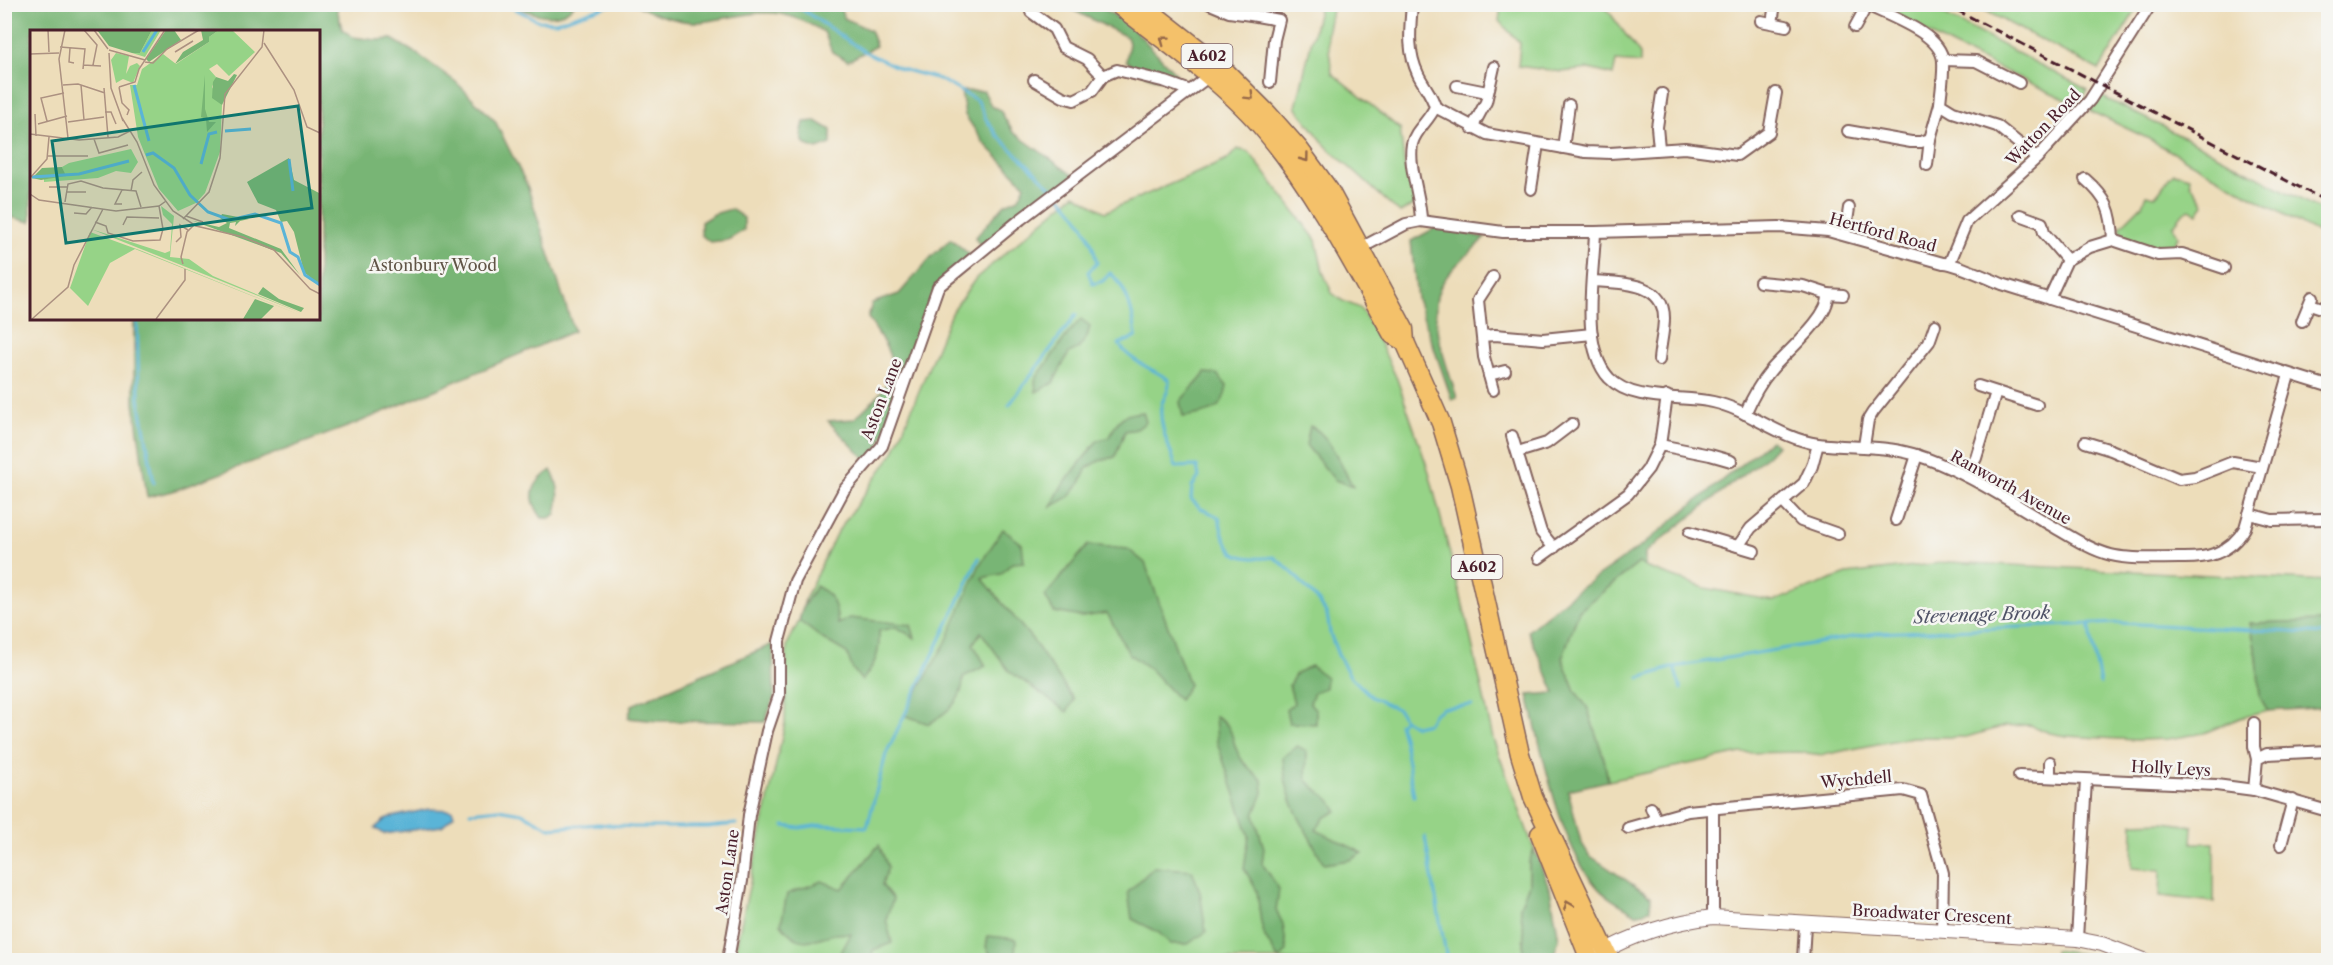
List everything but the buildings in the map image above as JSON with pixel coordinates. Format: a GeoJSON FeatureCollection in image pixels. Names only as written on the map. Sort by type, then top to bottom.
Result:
{"type":"FeatureCollection","features":[{"type":"Feature","properties":{"kind":"highway","name":"A602"},"geometry":{"type":"LineString","coordinates":[[1117,4],[1214,72],[1267,113],[1299,149],[1329,190],[1354,252],[1386,309],[1393,335],[1405,342],[1441,423],[1460,486],[1520,754],[1533,797],[1540,839],[1590,960]]}},
{"type":"Feature","properties":{"kind":"highway","name":"A602"},"geometry":{"type":"LineString","coordinates":[[1141,4],[1214,72]]}},
{"type":"Feature","properties":{"kind":"highway","name":"A602"},"geometry":{"type":"LineString","coordinates":[[1533,797],[1608,955]]}},
{"type":"Feature","properties":{"kind":"street"},"geometry":{"type":"LineString","coordinates":[[1412,4],[1409,34],[1411,57],[1435,108]]}},
{"type":"Feature","properties":{"kind":"street"},"geometry":{"type":"LineString","coordinates":[[1775,4],[1766,22],[1786,26]]}},
{"type":"Feature","properties":{"kind":"street","name":"Watton Road"},"geometry":{"type":"LineString","coordinates":[[1950,262],[1967,220],[2037,158],[2090,100],[2151,4]]}},
{"type":"Feature","properties":{"kind":"street"},"geometry":{"type":"LineString","coordinates":[[1855,27],[1866,5],[1929,36],[1940,49],[1943,60],[1940,104],[1930,139],[1927,165]]}},
{"type":"Feature","properties":{"kind":"street"},"geometry":{"type":"LineString","coordinates":[[1215,6],[1251,10],[1279,20],[1274,40],[1270,82]]}},
{"type":"Feature","properties":{"kind":"street"},"geometry":{"type":"LineString","coordinates":[[1031,12],[1058,26],[1063,46],[1087,59],[1103,76]]}},
{"type":"Feature","properties":{"kind":"street"},"geometry":{"type":"LineString","coordinates":[[1943,60],[1976,61],[2019,83]]}},
{"type":"Feature","properties":{"kind":"street"},"geometry":{"type":"LineString","coordinates":[[1472,128],[1483,109],[1494,67]]}},
{"type":"Feature","properties":{"kind":"street"},"geometry":{"type":"LineString","coordinates":[[1034,80],[1063,97],[1074,100],[1092,91],[1103,76],[1117,70],[1188,90]]}},
{"type":"Feature","properties":{"kind":"street","name":"Aston Lane"},"geometry":{"type":"LineString","coordinates":[[728,960],[742,881],[749,815],[767,731],[779,696],[779,641],[795,581],[844,489],[882,446],[938,287],[1021,219],[1214,72]]}},
{"type":"Feature","properties":{"kind":"street"},"geometry":{"type":"LineString","coordinates":[[1457,86],[1487,92]]}},
{"type":"Feature","properties":{"kind":"street"},"geometry":{"type":"LineString","coordinates":[[1435,108],[1487,134],[1563,148],[1610,153],[1659,148],[1701,149],[1737,154],[1768,132],[1776,93]]}},
{"type":"Feature","properties":{"kind":"street"},"geometry":{"type":"LineString","coordinates":[[1659,148],[1657,127],[1662,94]]}},
{"type":"Feature","properties":{"kind":"street"},"geometry":{"type":"LineString","coordinates":[[1940,104],[1953,112],[1997,126],[2037,158]]}},
{"type":"Feature","properties":{"kind":"street"},"geometry":{"type":"LineString","coordinates":[[1563,148],[1560,120],[1569,105]]}},
{"type":"Feature","properties":{"kind":"street"},"geometry":{"type":"LineString","coordinates":[[1421,220],[1412,144],[1435,108]]}},
{"type":"Feature","properties":{"kind":"street"},"geometry":{"type":"LineString","coordinates":[[1848,131],[1911,142],[1930,139]]}},
{"type":"Feature","properties":{"kind":"street"},"geometry":{"type":"LineString","coordinates":[[1531,189],[1538,171],[1538,144]]}},
{"type":"Feature","properties":{"kind":"street"},"geometry":{"type":"LineString","coordinates":[[2085,179],[2110,207],[2113,219],[2113,240]]}},
{"type":"Feature","properties":{"kind":"street"},"geometry":{"type":"LineString","coordinates":[[1845,235],[1849,208]]}},
{"type":"Feature","properties":{"kind":"street"},"geometry":{"type":"LineString","coordinates":[[2020,215],[2042,223],[2044,232],[2067,261]]}},
{"type":"Feature","properties":{"kind":"street","name":"Hertford Road"},"geometry":{"type":"LineString","coordinates":[[1354,252],[1406,224],[1421,220],[1503,232],[1779,227],[1845,235],[1942,263],[1950,262],[1963,269],[2049,299],[2328,386]]}},
{"type":"Feature","properties":{"kind":"street","name":"Ranworth Avenue"},"geometry":{"type":"LineString","coordinates":[[1595,232],[1592,281],[1594,350],[1600,365],[1614,383],[1631,392],[1718,403],[1745,414],[1780,433],[1818,444],[1864,446],[1917,455],[1966,476],[2067,535],[2110,555],[2134,558],[2197,559],[2216,554],[2236,541],[2249,514],[2289,375]]}},
{"type":"Feature","properties":{"kind":"street"},"geometry":{"type":"LineString","coordinates":[[2049,299],[2067,261],[2090,247],[2113,240],[2158,255],[2182,254],[2224,268]]}},
{"type":"Feature","properties":{"kind":"street"},"geometry":{"type":"LineString","coordinates":[[1493,277],[1473,299],[1493,390]]}},
{"type":"Feature","properties":{"kind":"street"},"geometry":{"type":"LineString","coordinates":[[1592,281],[1643,286],[1654,293],[1663,306],[1664,318],[1655,342],[1659,360]]}},
{"type":"Feature","properties":{"kind":"street"},"geometry":{"type":"LineString","coordinates":[[1760,282],[1803,286],[1828,294],[1843,295]]}},
{"type":"Feature","properties":{"kind":"street"},"geometry":{"type":"LineString","coordinates":[[1774,295],[1776,283]]}},
{"type":"Feature","properties":{"kind":"street"},"geometry":{"type":"LineString","coordinates":[[1745,414],[1756,389],[1819,317],[1829,299],[1828,294]]}},
{"type":"Feature","properties":{"kind":"street"},"geometry":{"type":"LineString","coordinates":[[2302,321],[2311,300],[2328,310]]}},
{"type":"Feature","properties":{"kind":"street"},"geometry":{"type":"LineString","coordinates":[[1864,446],[1868,420],[1929,342],[1935,325]]}},
{"type":"Feature","properties":{"kind":"street"},"geometry":{"type":"LineString","coordinates":[[1482,336],[1543,339],[1592,334]]}},
{"type":"Feature","properties":{"kind":"street"},"geometry":{"type":"LineString","coordinates":[[1489,375],[1505,371]]}},
{"type":"Feature","properties":{"kind":"street"},"geometry":{"type":"LineString","coordinates":[[1978,386],[2037,405]]}},
{"type":"Feature","properties":{"kind":"street"},"geometry":{"type":"LineString","coordinates":[[1966,476],[1976,458],[1996,392]]}},
{"type":"Feature","properties":{"kind":"street"},"geometry":{"type":"LineString","coordinates":[[1539,558],[1628,494],[1648,469],[1660,445],[1667,396]]}},
{"type":"Feature","properties":{"kind":"street"},"geometry":{"type":"LineString","coordinates":[[1518,452],[1541,445],[1557,429],[1572,424]]}},
{"type":"Feature","properties":{"kind":"street"},"geometry":{"type":"LineString","coordinates":[[1512,436],[1540,532],[1554,548]]}},
{"type":"Feature","properties":{"kind":"street"},"geometry":{"type":"LineString","coordinates":[[2085,442],[2097,450],[2179,478],[2195,477],[2233,462],[2262,467]]}},
{"type":"Feature","properties":{"kind":"street"},"geometry":{"type":"LineString","coordinates":[[1738,546],[1751,528],[1799,489],[1808,478],[1818,444]]}},
{"type":"Feature","properties":{"kind":"street"},"geometry":{"type":"LineString","coordinates":[[1660,445],[1708,460],[1731,461]]}},
{"type":"Feature","properties":{"kind":"street"},"geometry":{"type":"LineString","coordinates":[[1896,520],[1917,455]]}},
{"type":"Feature","properties":{"kind":"street"},"geometry":{"type":"LineString","coordinates":[[1783,502],[1801,521],[1838,534]]}},
{"type":"Feature","properties":{"kind":"street"},"geometry":{"type":"LineString","coordinates":[[2249,514],[2272,520],[2328,519]]}},
{"type":"Feature","properties":{"kind":"street"},"geometry":{"type":"LineString","coordinates":[[1690,532],[1754,551]]}},
{"type":"Feature","properties":{"kind":"street"},"geometry":{"type":"LineString","coordinates":[[2254,723],[2254,747],[2257,759],[2254,790]]}},
{"type":"Feature","properties":{"kind":"street"},"geometry":{"type":"LineString","coordinates":[[2257,759],[2273,753],[2326,754]]}},
{"type":"Feature","properties":{"kind":"street"},"geometry":{"type":"LineString","coordinates":[[2050,762],[2050,777]]}},
{"type":"Feature","properties":{"kind":"street","name":"Holly Leys"},"geometry":{"type":"LineString","coordinates":[[2019,776],[2208,784],[2254,790],[2328,811]]}},
{"type":"Feature","properties":{"kind":"street"},"geometry":{"type":"LineString","coordinates":[[2077,939],[2086,780]]}},
{"type":"Feature","properties":{"kind":"street","name":"Wychdell"},"geometry":{"type":"LineString","coordinates":[[1628,828],[1688,811],[1713,808],[1903,790],[1921,795],[1943,873],[1942,931]]}},
{"type":"Feature","properties":{"kind":"street"},"geometry":{"type":"LineString","coordinates":[[2281,844],[2293,800]]}},
{"type":"Feature","properties":{"kind":"street"},"geometry":{"type":"LineString","coordinates":[[1651,807],[1656,819]]}},
{"type":"Feature","properties":{"kind":"street"},"geometry":{"type":"LineString","coordinates":[[1713,808],[1713,917]]}},
{"type":"Feature","properties":{"kind":"street","name":"Broadwater Crescent"},"geometry":{"type":"LineString","coordinates":[[1590,960],[1608,955],[1659,927],[1713,917],[2077,939],[2102,944],[2144,960]]}},
{"type":"Feature","properties":{"kind":"street"},"geometry":{"type":"LineString","coordinates":[[1803,960],[1805,924]]}},
{"type":"Feature","properties":{"kind":"green space","name":"Astonbury Wood"},"geometry":{"type":"Polygon","coordinates":[[[5,4],[336,5],[342,29],[353,37],[376,40],[392,39],[417,54],[456,82],[495,121],[527,185],[574,331],[355,424],[173,491],[147,497],[134,403],[134,320],[320,320],[320,30],[30,30],[30,222],[5,216],[5,4]]]}},
{"type":"Feature","properties":{"kind":"green space"},"geometry":{"type":"Polygon","coordinates":[[[2139,4],[2099,70],[1974,5],[2139,4]]]}},
{"type":"Feature","properties":{"kind":"green space"},"geometry":{"type":"Polygon","coordinates":[[[514,5],[574,5],[561,14],[546,16],[514,5]]]}},
{"type":"Feature","properties":{"kind":"green space"},"geometry":{"type":"Polygon","coordinates":[[[637,5],[839,5],[844,18],[870,30],[876,46],[848,61],[832,52],[824,32],[791,16],[759,13],[692,22],[658,15],[637,5]]]}},
{"type":"Feature","properties":{"kind":"green space"},"geometry":{"type":"Polygon","coordinates":[[[1063,5],[1098,5],[1130,25],[1177,75],[1162,79],[1144,74],[1126,61],[1129,43],[1127,37],[1063,5]]]}},
{"type":"Feature","properties":{"kind":"green space"},"geometry":{"type":"Polygon","coordinates":[[[1320,5],[1333,5],[1327,34],[1332,73],[1400,129],[1405,169],[1416,203],[1400,213],[1326,146],[1296,107],[1320,5]]]}},
{"type":"Feature","properties":{"kind":"green space"},"geometry":{"type":"Polygon","coordinates":[[[1501,5],[1604,5],[1640,54],[1640,63],[1616,61],[1613,75],[1589,69],[1562,72],[1518,66],[1520,43],[1499,21],[1501,5]]]}},
{"type":"Feature","properties":{"kind":"green space"},"geometry":{"type":"Polygon","coordinates":[[[1874,5],[1926,5],[2088,90],[2077,105],[1954,47],[1874,5]]]}},
{"type":"Feature","properties":{"kind":"green space"},"geometry":{"type":"Polygon","coordinates":[[[961,91],[984,91],[991,106],[1000,110],[1013,132],[1074,176],[982,248],[975,238],[1005,204],[1019,198],[1025,185],[983,142],[965,115],[961,91]]]}},
{"type":"Feature","properties":{"kind":"green space"},"geometry":{"type":"Polygon","coordinates":[[[2101,96],[2328,214],[2328,239],[2149,139],[2090,111],[2101,96]]]}},
{"type":"Feature","properties":{"kind":"green space"},"geometry":{"type":"Polygon","coordinates":[[[816,121],[831,130],[831,144],[817,149],[804,144],[801,135],[804,122],[816,121]]]}},
{"type":"Feature","properties":{"kind":"green space"},"geometry":{"type":"Polygon","coordinates":[[[1237,149],[1249,152],[1316,240],[1323,272],[1332,293],[1343,301],[1360,308],[1372,326],[1397,379],[1429,472],[1467,621],[1493,739],[1534,849],[1529,862],[1529,884],[1520,906],[1524,933],[1522,960],[733,960],[785,723],[787,645],[799,621],[805,599],[836,534],[894,452],[951,313],[976,278],[1075,194],[1105,212],[1227,160],[1237,149]]]}},
{"type":"Feature","properties":{"kind":"green space"},"geometry":{"type":"Polygon","coordinates":[[[2174,173],[2190,177],[2191,184],[2204,204],[2198,214],[2190,209],[2184,212],[2173,226],[2178,236],[2172,251],[2146,247],[2128,240],[2120,227],[2142,205],[2146,195],[2154,197],[2174,173]]]}},
{"type":"Feature","properties":{"kind":"green space"},"geometry":{"type":"Polygon","coordinates":[[[731,209],[744,218],[744,230],[728,240],[710,242],[701,235],[701,222],[714,214],[731,209]]]}},
{"type":"Feature","properties":{"kind":"green space"},"geometry":{"type":"Polygon","coordinates":[[[1439,226],[1485,238],[1447,276],[1439,290],[1436,302],[1440,344],[1457,398],[1452,400],[1417,299],[1411,241],[1439,226]]]}},
{"type":"Feature","properties":{"kind":"green space"},"geometry":{"type":"Polygon","coordinates":[[[951,239],[970,255],[936,286],[879,447],[868,460],[828,421],[854,419],[888,382],[891,362],[880,336],[868,318],[872,303],[899,294],[932,256],[951,239]]]}},
{"type":"Feature","properties":{"kind":"green space"},"geometry":{"type":"Polygon","coordinates":[[[1081,319],[1090,326],[1087,337],[1079,348],[1069,353],[1053,383],[1036,392],[1035,380],[1081,319]]]}},
{"type":"Feature","properties":{"kind":"green space"},"geometry":{"type":"Polygon","coordinates":[[[1205,373],[1217,374],[1227,386],[1222,402],[1218,407],[1206,413],[1183,417],[1180,402],[1205,373]]]}},
{"type":"Feature","properties":{"kind":"green space"},"geometry":{"type":"Polygon","coordinates":[[[1143,412],[1146,422],[1137,429],[1125,431],[1115,457],[1099,461],[1087,468],[1080,483],[1069,497],[1051,507],[1060,489],[1097,441],[1110,437],[1122,418],[1143,412]]]}},
{"type":"Feature","properties":{"kind":"green space"},"geometry":{"type":"Polygon","coordinates":[[[1310,426],[1329,443],[1353,486],[1335,480],[1306,445],[1310,426]]]}},
{"type":"Feature","properties":{"kind":"green space"},"geometry":{"type":"Polygon","coordinates":[[[1771,440],[1777,445],[1768,455],[1645,553],[1645,567],[1639,563],[1579,611],[1562,658],[1575,691],[1587,707],[1604,759],[1608,781],[1568,790],[1581,842],[1589,855],[1651,897],[1650,910],[1636,914],[1598,888],[1584,870],[1562,823],[1528,695],[1555,693],[1528,631],[1575,592],[1644,544],[1771,440]]]}},
{"type":"Feature","properties":{"kind":"green space"},"geometry":{"type":"Polygon","coordinates":[[[551,470],[558,486],[556,514],[550,518],[542,518],[534,504],[533,492],[539,481],[551,470]]]}},
{"type":"Feature","properties":{"kind":"green space"},"geometry":{"type":"Polygon","coordinates":[[[1003,529],[1022,544],[1024,562],[1012,563],[1001,574],[982,578],[1032,639],[1074,700],[1067,712],[1009,671],[981,632],[973,644],[986,666],[963,677],[961,693],[953,705],[929,724],[904,715],[946,642],[980,564],[1003,529]]]}},
{"type":"Feature","properties":{"kind":"green space"},"geometry":{"type":"Polygon","coordinates":[[[1088,545],[1128,549],[1145,563],[1189,685],[1179,700],[1150,669],[1129,654],[1107,613],[1082,617],[1054,612],[1045,596],[1088,545]]]}},
{"type":"Feature","properties":{"kind":"green space"},"geometry":{"type":"Polygon","coordinates":[[[1640,562],[1645,567],[1705,588],[1774,601],[1847,574],[1949,562],[2328,581],[2328,621],[2250,623],[2257,656],[2260,697],[2268,711],[2240,718],[2204,733],[2168,739],[2136,740],[2066,736],[2050,733],[2030,725],[2006,726],[1966,737],[1912,737],[1823,755],[1799,752],[1741,753],[1608,781],[1604,759],[1587,707],[1575,691],[1562,658],[1579,611],[1640,562]]]}},
{"type":"Feature","properties":{"kind":"green space"},"geometry":{"type":"Polygon","coordinates":[[[816,586],[827,593],[833,602],[838,624],[850,618],[911,625],[915,638],[896,627],[879,631],[876,658],[862,681],[852,668],[847,653],[799,621],[803,607],[816,586]]]}},
{"type":"Feature","properties":{"kind":"green space"},"geometry":{"type":"Polygon","coordinates":[[[2328,621],[2328,707],[2268,711],[2260,697],[2257,656],[2250,623],[2328,621]]]}},
{"type":"Feature","properties":{"kind":"green space"},"geometry":{"type":"Polygon","coordinates":[[[773,644],[774,698],[765,722],[657,721],[628,718],[632,705],[773,644]]]}},
{"type":"Feature","properties":{"kind":"green space"},"geometry":{"type":"Polygon","coordinates":[[[1311,666],[1326,677],[1325,688],[1314,692],[1310,703],[1316,710],[1316,724],[1289,723],[1286,710],[1294,703],[1289,685],[1296,673],[1311,666]]]}},
{"type":"Feature","properties":{"kind":"green space"},"geometry":{"type":"Polygon","coordinates":[[[1215,716],[1228,727],[1239,755],[1262,780],[1263,793],[1254,815],[1264,848],[1262,863],[1279,889],[1276,910],[1283,924],[1287,951],[1279,960],[1265,937],[1257,891],[1244,868],[1249,836],[1217,742],[1215,716]]]}},
{"type":"Feature","properties":{"kind":"green space"},"geometry":{"type":"Polygon","coordinates":[[[1298,746],[1307,752],[1306,779],[1331,801],[1337,811],[1324,818],[1316,830],[1363,853],[1350,860],[1324,864],[1297,814],[1287,788],[1283,757],[1298,746]]]}},
{"type":"Feature","properties":{"kind":"green space"},"geometry":{"type":"Polygon","coordinates":[[[2164,822],[2193,826],[2192,843],[2214,843],[2214,902],[2160,896],[2161,870],[2132,868],[2133,823],[2164,822]]]}},
{"type":"Feature","properties":{"kind":"green space"},"geometry":{"type":"Polygon","coordinates":[[[879,845],[888,867],[882,885],[893,899],[886,919],[892,943],[873,950],[871,960],[837,960],[851,934],[830,935],[806,941],[790,934],[781,924],[787,894],[822,881],[842,889],[879,845]]]}},
{"type":"Feature","properties":{"kind":"green space"},"geometry":{"type":"Polygon","coordinates":[[[1534,849],[1550,889],[1559,939],[1552,960],[1522,960],[1524,933],[1520,906],[1529,884],[1529,862],[1534,849]]]}},
{"type":"Feature","properties":{"kind":"green space"},"geometry":{"type":"Polygon","coordinates":[[[1154,867],[1192,870],[1200,892],[1206,932],[1188,944],[1171,944],[1158,932],[1132,919],[1128,892],[1154,867]]]}},
{"type":"Feature","properties":{"kind":"green space"},"geometry":{"type":"Polygon","coordinates":[[[988,936],[1016,939],[1015,954],[1012,960],[994,960],[986,947],[988,936]]]}},
{"type":"Feature","properties":{"kind":"green space"},"geometry":{"type":"Polygon","coordinates":[[[2054,950],[2097,956],[2097,960],[2054,960],[2054,950]]]}},
{"type":"Feature","properties":{"kind":"water"},"geometry":{"type":"Polygon","coordinates":[[[429,809],[452,810],[454,815],[442,826],[384,834],[375,828],[387,818],[429,809]]]}},
{"type":"Feature","properties":{"kind":"waterway","name":"Stevenage Brook"},"geometry":{"type":"LineString","coordinates":[[505,4],[539,21],[556,22],[614,4]]}},
{"type":"Feature","properties":{"kind":"waterway","name":"Stevenage Brook"},"geometry":{"type":"LineString","coordinates":[[794,4],[865,52],[901,69],[939,79],[978,101],[997,135],[1054,190]]}},
{"type":"Feature","properties":{"kind":"waterway","name":"Stevenage Brook"},"geometry":{"type":"LineString","coordinates":[[1059,195],[1079,218],[1088,234],[1097,263],[1088,272],[1093,284],[1103,281],[1110,273],[1125,294],[1136,337],[1119,344],[1129,356],[1169,380],[1161,415],[1163,430],[1176,467],[1197,466],[1199,477],[1192,487],[1191,499],[1200,508],[1219,517],[1229,547],[1241,556],[1274,557],[1292,572],[1327,614],[1330,633],[1338,655],[1350,676],[1372,697],[1399,710],[1404,719],[1415,726],[1428,723],[1434,714],[1443,708],[1472,705]]}},
{"type":"Feature","properties":{"kind":"waterway"},"geometry":{"type":"LineString","coordinates":[[1009,405],[1076,315]]}},
{"type":"Feature","properties":{"kind":"waterway"},"geometry":{"type":"LineString","coordinates":[[137,320],[139,399],[154,483]]}},
{"type":"Feature","properties":{"kind":"waterway"},"geometry":{"type":"LineString","coordinates":[[784,826],[800,828],[821,825],[867,827],[886,754],[979,558]]}},
{"type":"Feature","properties":{"kind":"waterway","name":"Stevenage Brook"},"geometry":{"type":"LineString","coordinates":[[1640,678],[1674,667],[1876,633],[2120,623],[2328,634]]}},
{"type":"Feature","properties":{"kind":"waterway"},"geometry":{"type":"LineString","coordinates":[[2089,624],[2100,684]]}},
{"type":"Feature","properties":{"kind":"waterway"},"geometry":{"type":"LineString","coordinates":[[1674,667],[1681,689]]}},
{"type":"Feature","properties":{"kind":"waterway"},"geometry":{"type":"LineString","coordinates":[[1404,719],[1399,724],[1414,796]]}},
{"type":"Feature","properties":{"kind":"waterway"},"geometry":{"type":"LineString","coordinates":[[470,812],[498,809],[522,813],[550,828],[598,824],[633,827],[708,827],[736,824]]}},
{"type":"Feature","properties":{"kind":"waterway"},"geometry":{"type":"LineString","coordinates":[[1425,837],[1447,960]]}},
{"type":"Feature","properties":{"kind":"railway"},"geometry":{"type":"LineString","coordinates":[[1945,4],[2328,202]]}}]}
